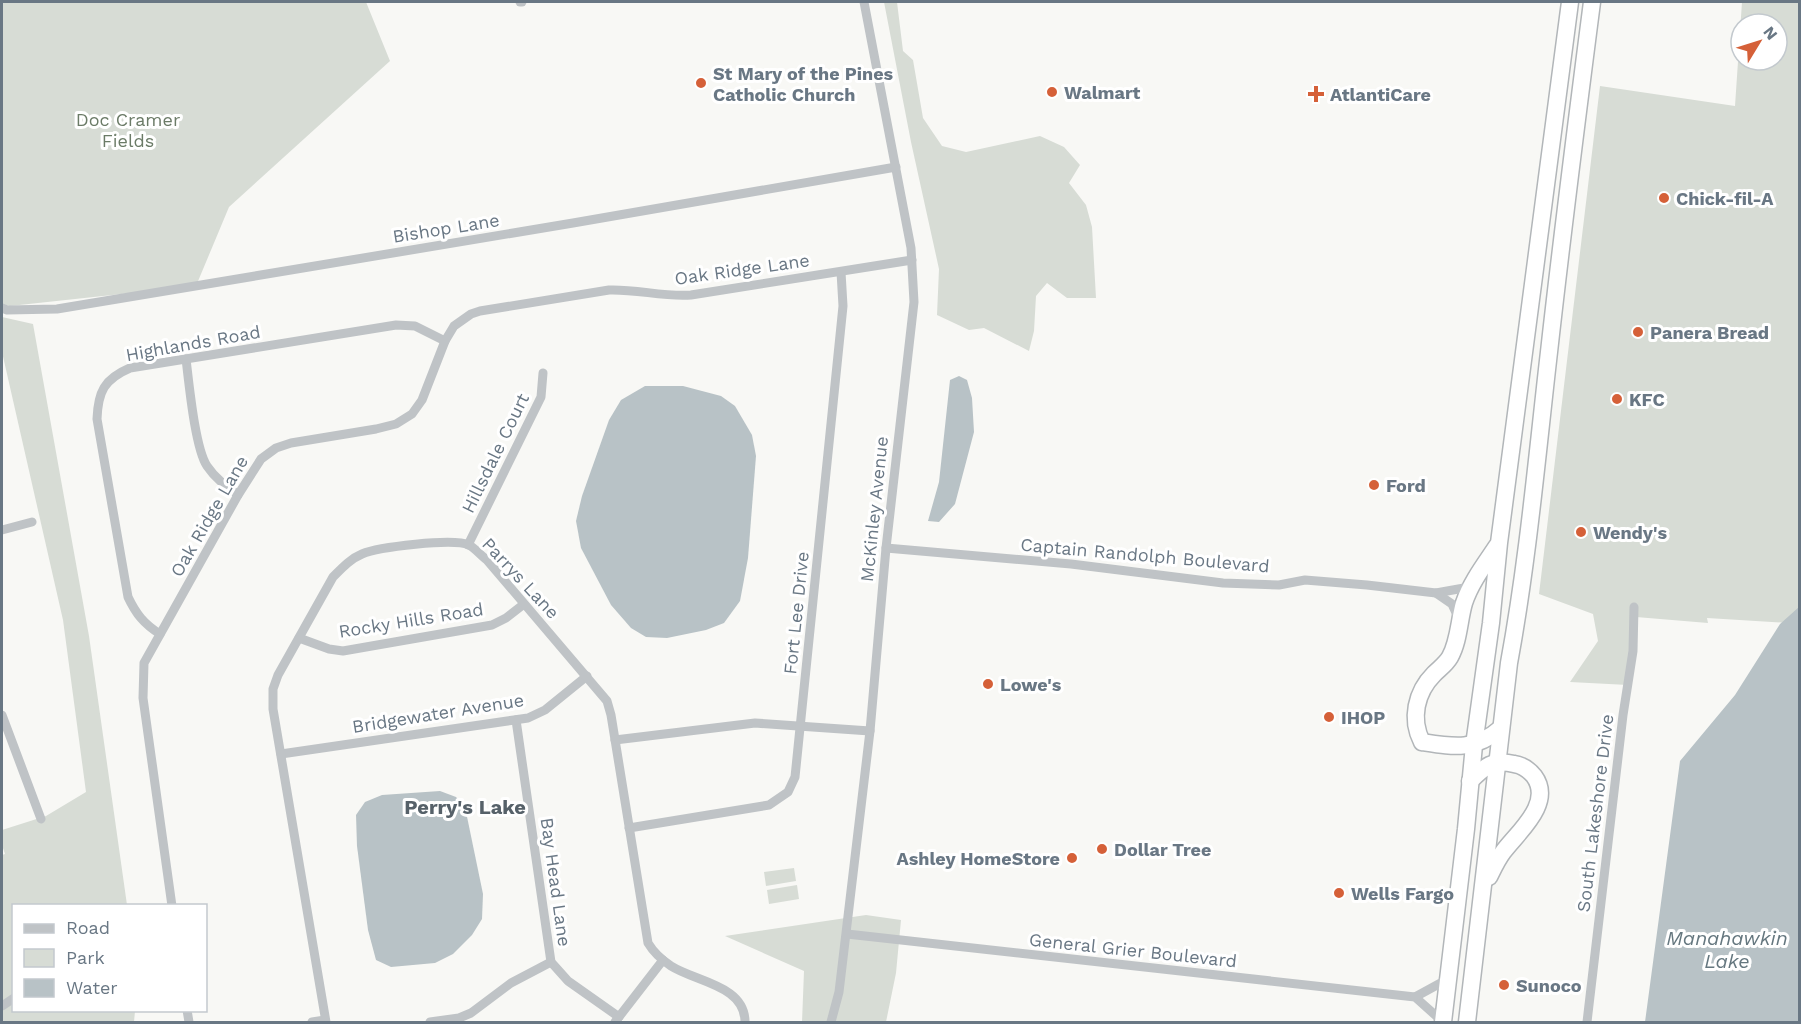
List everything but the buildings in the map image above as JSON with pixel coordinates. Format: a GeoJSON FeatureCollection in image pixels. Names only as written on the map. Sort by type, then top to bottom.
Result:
{"type":"FeatureCollection","features":[{"type":"Feature","properties":{"kind":"highway"},"geometry":{"type":"LineString","coordinates":[[1443,1023],[1474,746],[1491,628],[1499,543],[1570,2]]}},
{"type":"Feature","properties":{"kind":"highway"},"geometry":{"type":"LineString","coordinates":[[1467,1023],[1501,728],[1532,499],[1560,252],[1592,2]]}},
{"type":"Feature","properties":{"kind":"highway"},"geometry":{"type":"LineString","coordinates":[[1499,543],[1464,602],[1451,656],[1426,684],[1419,697],[1414,718],[1422,742],[1448,746],[1474,746],[1488,739],[1501,728]]}},
{"type":"Feature","properties":{"kind":"highway"},"geometry":{"type":"LineString","coordinates":[[1470,781],[1482,769],[1498,761],[1517,764],[1527,769],[1540,787],[1539,800],[1534,813],[1501,854],[1484,886]]}},
{"type":"Feature","properties":{"kind":"street","name":"McKinley Avenue"},"geometry":{"type":"LineString","coordinates":[[831,1023],[839,992],[847,934],[870,732],[886,548],[914,302],[912,260],[864,2]]}},
{"type":"Feature","properties":{"kind":"street","name":"Bishop Lane"},"geometry":{"type":"LineString","coordinates":[[2,308],[7,310],[57,309],[573,224],[896,167]]}},
{"type":"Feature","properties":{"kind":"street","name":"Oak Ridge Lane"},"geometry":{"type":"LineString","coordinates":[[172,904],[142,698],[144,663],[238,495],[261,459],[276,448],[291,443],[376,429],[396,424],[412,414],[422,400],[445,341],[454,326],[471,314],[609,290],[683,296],[912,260]]}},
{"type":"Feature","properties":{"kind":"street","name":"Fort Lee Drive"},"geometry":{"type":"LineString","coordinates":[[629,828],[769,805],[788,792],[795,777],[843,306],[842,272]]}},
{"type":"Feature","properties":{"kind":"street","name":"Highlands Road"},"geometry":{"type":"LineString","coordinates":[[160,634],[146,625],[135,612],[128,597],[97,419],[98,404],[104,388],[115,374],[130,368],[396,325],[415,326],[445,341]]}},
{"type":"Feature","properties":{"kind":"street"},"geometry":{"type":"LineString","coordinates":[[186,359],[200,449],[205,464],[216,478],[238,495]]}},
{"type":"Feature","properties":{"kind":"street","name":"Hillsdale Court"},"geometry":{"type":"LineString","coordinates":[[468,545],[542,397],[543,373]]}},
{"type":"Feature","properties":{"kind":"street"},"geometry":{"type":"LineString","coordinates":[[2,530],[32,522]]}},
{"type":"Feature","properties":{"kind":"street","name":"Parrys Lane"},"geometry":{"type":"LineString","coordinates":[[326,1021],[273,708],[273,689],[278,675],[333,577],[346,564],[362,554],[379,549],[441,542],[468,545],[487,560],[607,700],[648,943],[673,968],[734,996],[745,1015],[745,1023]]}},
{"type":"Feature","properties":{"kind":"street","name":"Captain Randolph Boulevard"},"geometry":{"type":"LineString","coordinates":[[886,548],[1071,564],[1223,583],[1279,585],[1305,580],[1436,593],[1464,588],[1474,582]]}},
{"type":"Feature","properties":{"kind":"street"},"geometry":{"type":"LineString","coordinates":[[1436,593],[1452,604],[1460,623]]}},
{"type":"Feature","properties":{"kind":"street","name":"Rocky Hills Road"},"geometry":{"type":"LineString","coordinates":[[299,638],[328,649],[343,651],[492,625],[506,618],[524,604]]}},
{"type":"Feature","properties":{"kind":"street","name":"South Lakeshore Drive"},"geometry":{"type":"LineString","coordinates":[[1586,1021],[1633,651],[1634,607]]}},
{"type":"Feature","properties":{"kind":"street","name":"Bridgewater Avenue"},"geometry":{"type":"LineString","coordinates":[[281,754],[528,718],[545,710],[587,676]]}},
{"type":"Feature","properties":{"kind":"street"},"geometry":{"type":"LineString","coordinates":[[2,715],[41,819]]}},
{"type":"Feature","properties":{"kind":"street","name":"Bay Head Lane"},"geometry":{"type":"LineString","coordinates":[[516,720],[551,962],[568,981],[617,1020]]}},
{"type":"Feature","properties":{"kind":"street"},"geometry":{"type":"LineString","coordinates":[[615,740],[755,723],[870,732]]}},
{"type":"Feature","properties":{"kind":"street","name":"General Grier Boulevard"},"geometry":{"type":"LineString","coordinates":[[847,934],[1415,997]]}},
{"type":"Feature","properties":{"kind":"street"},"geometry":{"type":"LineString","coordinates":[[617,1020],[663,960]]}},
{"type":"Feature","properties":{"kind":"street"},"geometry":{"type":"LineString","coordinates":[[430,1023],[459,1018],[471,1013],[511,983],[551,962]]}},
{"type":"Feature","properties":{"kind":"street"},"geometry":{"type":"LineString","coordinates":[[1443,1023],[1415,997],[1448,979]]}},
{"type":"Feature","properties":{"kind":"street"},"geometry":{"type":"LineString","coordinates":[[312,1023],[326,1021]]}},
{"type":"Feature","properties":{"kind":"green space","name":"Doc Cramer Fields"},"geometry":{"type":"Polygon","coordinates":[[[2,2],[366,2],[390,61],[229,207],[196,286],[10,306],[2,304],[2,2]]]}},
{"type":"Feature","properties":{"kind":"green space"},"geometry":{"type":"Polygon","coordinates":[[[884,2],[897,2],[903,51],[913,60],[923,118],[942,146],[966,152],[1040,136],[1064,147],[1080,165],[1069,183],[1086,205],[1092,227],[1096,298],[1067,298],[1047,283],[1036,296],[1034,331],[1029,351],[984,328],[969,330],[937,315],[939,269],[911,142],[884,2]]]}},
{"type":"Feature","properties":{"kind":"green space"},"geometry":{"type":"Polygon","coordinates":[[[1742,2],[1799,2],[1799,617],[1790,623],[1707,618],[1708,623],[1636,617],[1628,685],[1570,682],[1598,641],[1593,614],[1539,594],[1600,86],[1735,106],[1737,72],[1789,72],[1789,12],[1741,12],[1742,2]]]}},
{"type":"Feature","properties":{"kind":"green space"},"geometry":{"type":"Polygon","coordinates":[[[2,317],[33,324],[89,636],[127,904],[12,904],[12,1012],[135,1012],[134,1022],[2,1022],[2,855],[5,854],[2,845],[2,830],[46,816],[86,792],[63,620],[2,352],[2,317]]]}},
{"type":"Feature","properties":{"kind":"green space"},"geometry":{"type":"Polygon","coordinates":[[[794,868],[796,881],[766,886],[764,872],[794,868]]]}},
{"type":"Feature","properties":{"kind":"green space"},"geometry":{"type":"Polygon","coordinates":[[[797,885],[799,899],[769,904],[767,890],[797,885]]]}},
{"type":"Feature","properties":{"kind":"green space"},"geometry":{"type":"Polygon","coordinates":[[[866,915],[901,920],[896,973],[886,1022],[802,1022],[804,971],[725,936],[866,915]]]}},
{"type":"Feature","properties":{"kind":"water"},"geometry":{"type":"Polygon","coordinates":[[[959,376],[967,380],[972,398],[974,432],[955,504],[939,522],[928,521],[939,482],[950,380],[959,376]]]}},
{"type":"Feature","properties":{"kind":"water"},"geometry":{"type":"Polygon","coordinates":[[[645,386],[683,386],[721,396],[735,406],[752,435],[756,456],[748,558],[740,601],[724,623],[706,630],[667,638],[646,637],[631,628],[611,605],[581,548],[576,521],[582,496],[609,420],[621,400],[645,386]]]}},
{"type":"Feature","properties":{"kind":"water","name":"Manahawkin Lake"},"geometry":{"type":"Polygon","coordinates":[[[1799,607],[1799,1022],[1645,1022],[1680,761],[1735,695],[1780,624],[1799,607]]]}},
{"type":"Feature","properties":{"kind":"water"},"geometry":{"type":"Polygon","coordinates":[[[440,791],[456,797],[465,807],[483,894],[482,919],[472,935],[453,954],[435,963],[391,967],[376,960],[368,930],[357,846],[356,815],[365,802],[382,795],[440,791]]]}},
{"type":"Feature","properties":{"kind":"place","name":"St Mary of the Pines Catholic Church"},"geometry":{"type":"Point","coordinates":[701,83]}},
{"type":"Feature","properties":{"kind":"place","name":"Walmart"},"geometry":{"type":"Point","coordinates":[1052,92]}},
{"type":"Feature","properties":{"kind":"place","name":"AtlantiCare"},"geometry":{"type":"Point","coordinates":[1316,94]}},
{"type":"Feature","properties":{"kind":"place","name":"Chick-fil-A"},"geometry":{"type":"Point","coordinates":[1664,198]}},
{"type":"Feature","properties":{"kind":"place","name":"Panera Bread"},"geometry":{"type":"Point","coordinates":[1638,332]}},
{"type":"Feature","properties":{"kind":"place","name":"KFC"},"geometry":{"type":"Point","coordinates":[1617,399]}},
{"type":"Feature","properties":{"kind":"place","name":"Ford"},"geometry":{"type":"Point","coordinates":[1374,485]}},
{"type":"Feature","properties":{"kind":"place","name":"Wendy's"},"geometry":{"type":"Point","coordinates":[1581,532]}},
{"type":"Feature","properties":{"kind":"place","name":"Lowe's"},"geometry":{"type":"Point","coordinates":[988,684]}},
{"type":"Feature","properties":{"kind":"place","name":"IHOP"},"geometry":{"type":"Point","coordinates":[1329,717]}},
{"type":"Feature","properties":{"kind":"place","name":"Dollar Tree"},"geometry":{"type":"Point","coordinates":[1102,849]}},
{"type":"Feature","properties":{"kind":"place","name":"Ashley HomeStore"},"geometry":{"type":"Point","coordinates":[1072,858]}},
{"type":"Feature","properties":{"kind":"place","name":"Wells Fargo"},"geometry":{"type":"Point","coordinates":[1339,893]}},
{"type":"Feature","properties":{"kind":"place","name":"Sunoco"},"geometry":{"type":"Point","coordinates":[1504,985]}},
{"type":"Feature","properties":{"kind":"district","name":"Perry's Lake"},"geometry":{"type":"Point","coordinates":[465,807]}}]}
